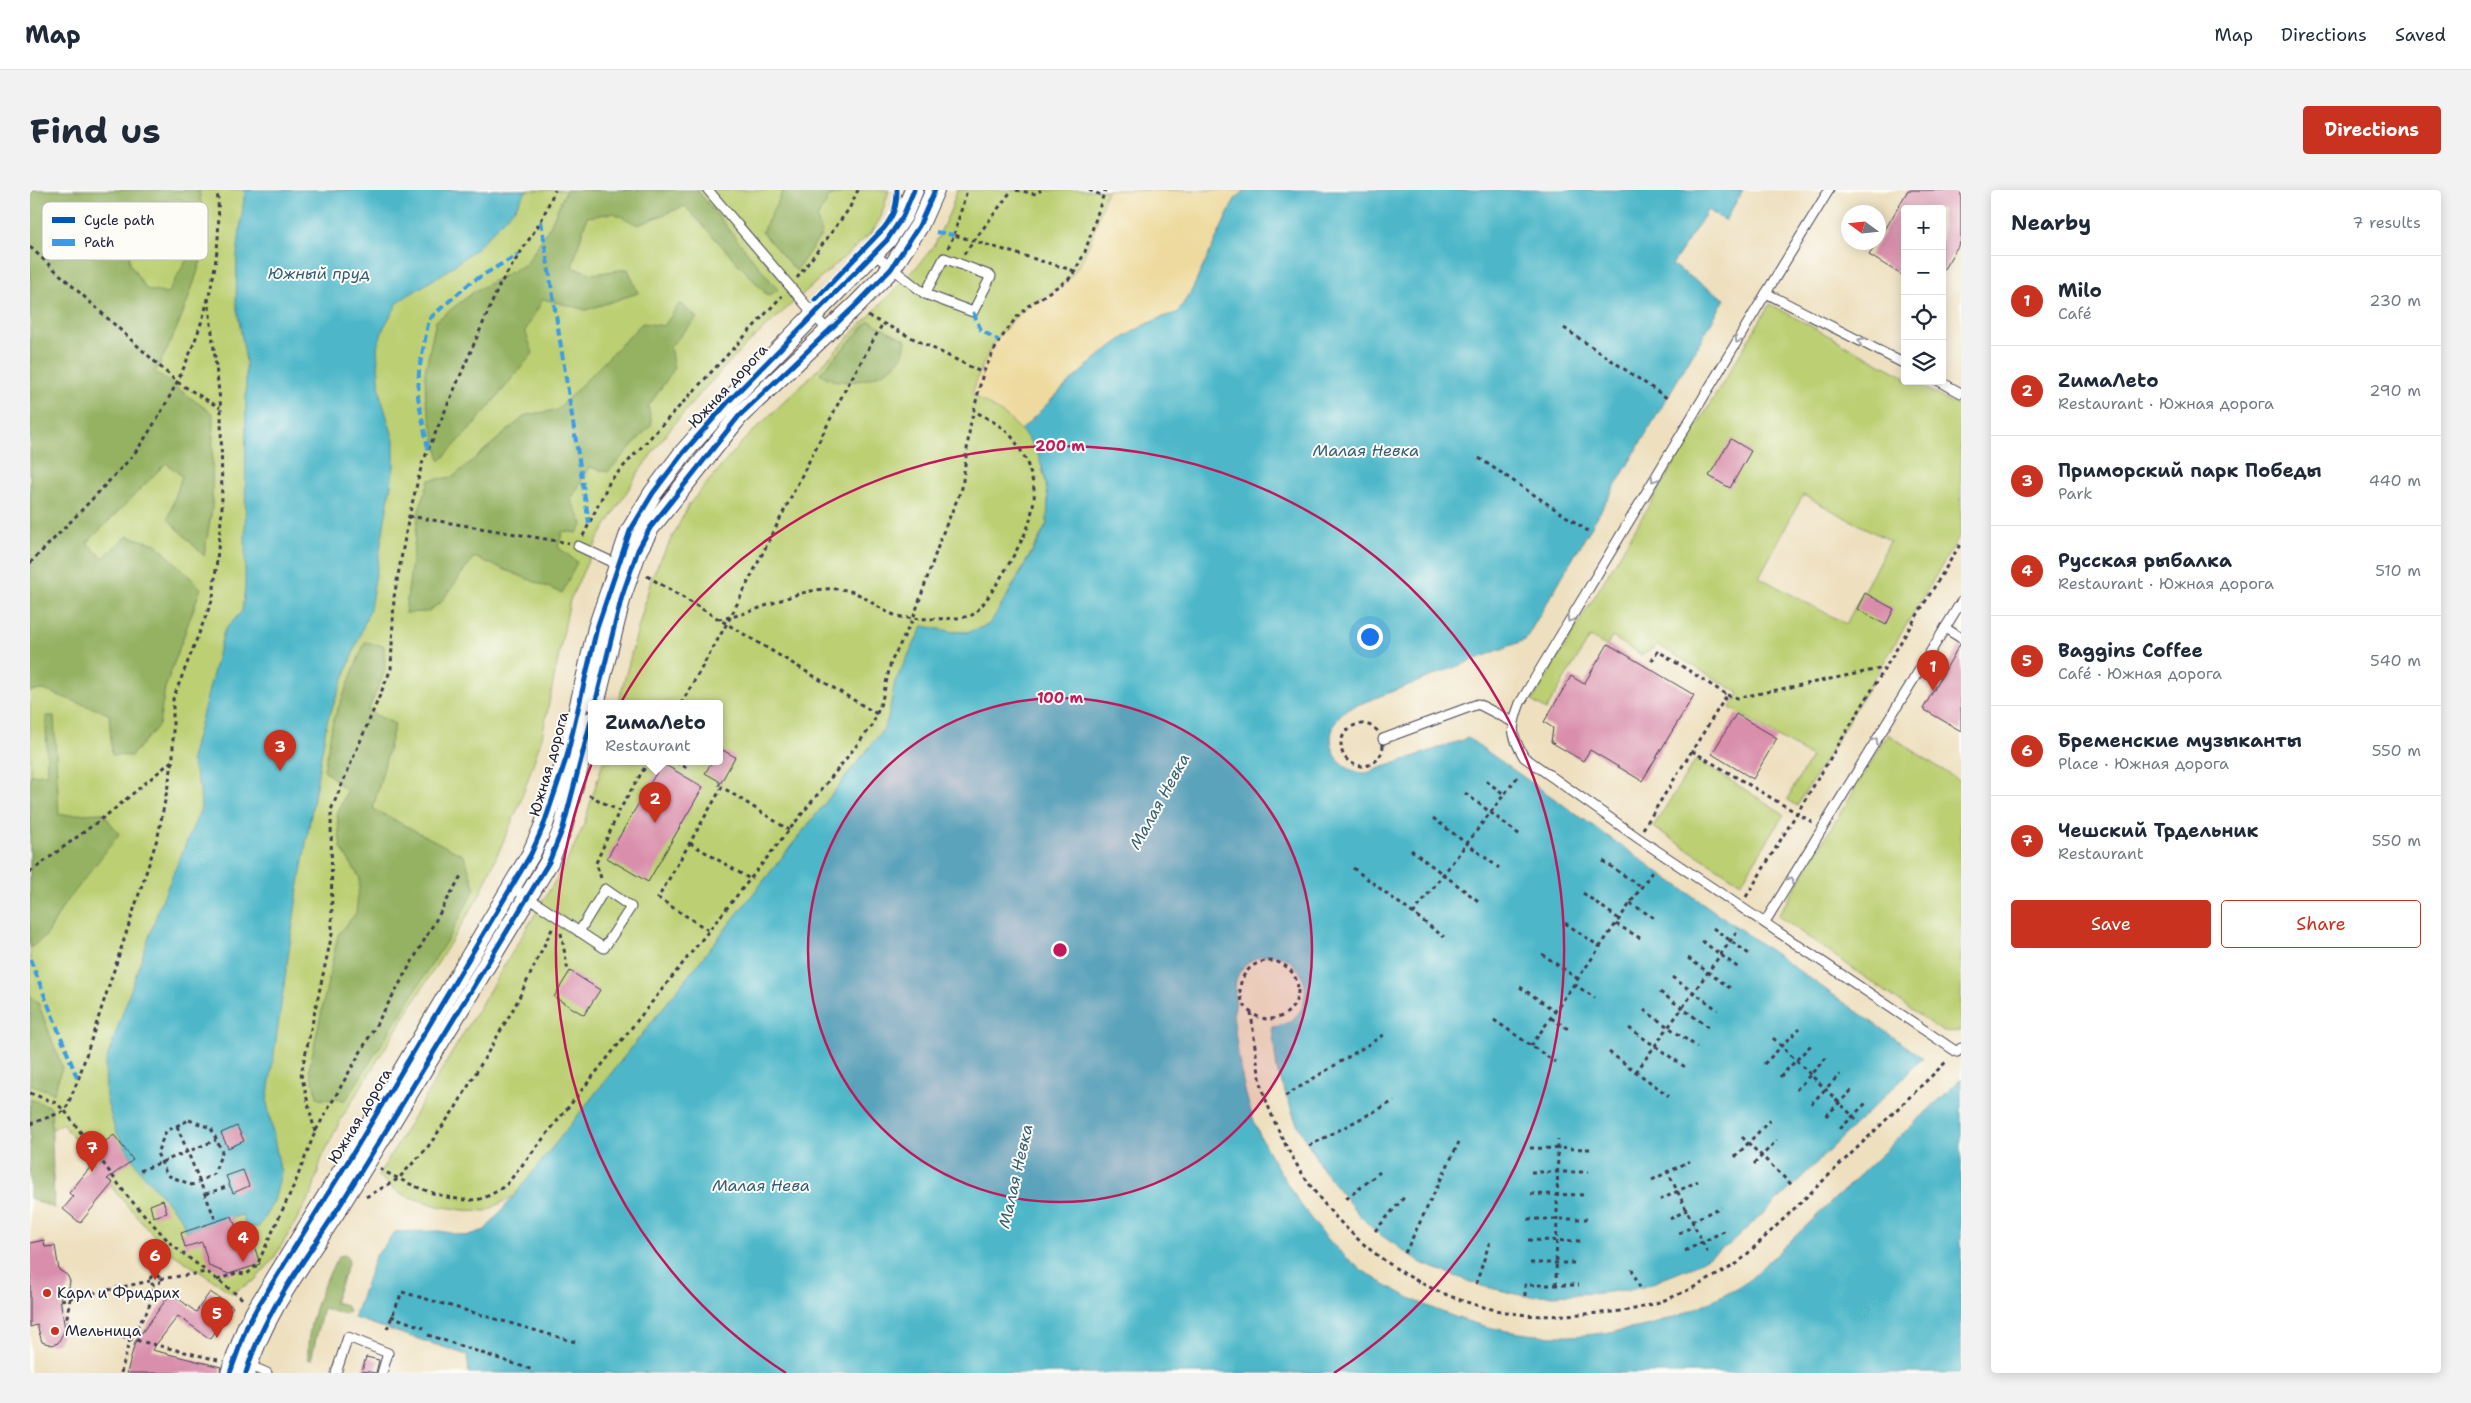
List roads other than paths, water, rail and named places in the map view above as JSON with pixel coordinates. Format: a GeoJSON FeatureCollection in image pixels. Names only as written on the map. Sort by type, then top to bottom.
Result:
{"type":"FeatureCollection","features":[{"type":"Feature","properties":{"kind":"street","name":"Южная дорога"},"geometry":{"type":"LineString","coordinates":[[236,1366],[270,1316],[549,862],[563,797],[567,756],[597,628],[632,570],[630,531],[653,494],[683,453],[728,402],[874,254],[903,216],[914,190]]}},
{"type":"Feature","properties":{"kind":"street","name":"Южная дорога"},"geometry":{"type":"LineString","coordinates":[[596,700],[605,658],[632,570],[650,528],[739,416],[891,268],[919,226],[935,190]]}},
{"type":"Feature","properties":{"kind":"street","name":"Южная дорога"},"geometry":{"type":"LineString","coordinates":[[366,1158],[512,887],[563,797],[588,729]]}},
{"type":"Feature","properties":{"kind":"lane"},"geometry":{"type":"LineString","coordinates":[[708,190],[828,331]]}},
{"type":"Feature","properties":{"kind":"lane"},"geometry":{"type":"LineString","coordinates":[[1829,190],[1520,703],[1513,722],[1513,740],[1524,757],[1638,838],[1959,1050]]}},
{"type":"Feature","properties":{"kind":"lane"},"geometry":{"type":"LineString","coordinates":[[874,254],[925,294],[973,312],[991,276],[944,258],[925,294]]}},
{"type":"Feature","properties":{"kind":"lane"},"geometry":{"type":"LineString","coordinates":[[1766,292],[1901,362]]}},
{"type":"Feature","properties":{"kind":"lane"},"geometry":{"type":"LineString","coordinates":[[1946,385],[1961,393]]}},
{"type":"Feature","properties":{"kind":"lane"},"geometry":{"type":"LineString","coordinates":[[578,546],[632,570]]}},
{"type":"Feature","properties":{"kind":"lane"},"geometry":{"type":"LineString","coordinates":[[1765,922],[1961,602]]}},
{"type":"Feature","properties":{"kind":"lane"},"geometry":{"type":"LineString","coordinates":[[1945,628],[1961,638]]}},
{"type":"Feature","properties":{"kind":"lane"},"geometry":{"type":"LineString","coordinates":[[1382,739],[1478,704],[1513,722]]}},
{"type":"Feature","properties":{"kind":"lane"},"geometry":{"type":"LineString","coordinates":[[512,887],[579,932],[604,948],[631,906],[605,889],[579,932]]}},
{"type":"Feature","properties":{"kind":"lane"},"geometry":{"type":"LineString","coordinates":[[336,1373],[348,1337],[388,1353],[382,1373]]}},
{"type":"Feature","properties":{"kind":"lane"},"geometry":{"type":"LineString","coordinates":[[236,1366],[267,1373]]}},
{"type":"Feature","properties":{"kind":"water","name":"Южный пруд"},"geometry":{"type":"Polygon","coordinates":[[[245,190],[527,190],[516,207],[477,248],[444,273],[399,301],[384,327],[377,347],[380,394],[394,440],[394,467],[370,609],[327,722],[297,896],[267,1102],[281,1174],[274,1201],[259,1227],[247,1228],[242,1215],[185,1231],[182,1219],[140,1171],[115,1130],[106,1098],[105,1064],[160,905],[201,808],[200,790],[191,759],[224,631],[242,611],[245,588],[246,362],[236,303],[237,255],[245,190]]]}},
{"type":"Feature","properties":{"kind":"water","name":"Малая Невка"},"geometry":{"type":"Polygon","coordinates":[[[1246,190],[1743,190],[1725,221],[1708,210],[1672,265],[1725,299],[1525,640],[1347,709],[1338,717],[1333,727],[1332,748],[1337,758],[1344,765],[1354,771],[1366,773],[1468,738],[1923,1058],[1793,1186],[1730,1244],[1690,1268],[1640,1288],[1601,1293],[1525,1296],[1482,1286],[1423,1264],[1375,1231],[1359,1215],[1322,1169],[1296,1122],[1277,1070],[1272,1027],[1289,1022],[1299,1012],[1305,1000],[1305,986],[1300,973],[1292,962],[1279,956],[1262,956],[1248,963],[1238,976],[1235,987],[1235,1009],[1233,1014],[1245,1092],[1259,1134],[1275,1164],[1310,1218],[1343,1255],[1389,1287],[1412,1299],[1458,1318],[1507,1331],[1531,1335],[1566,1336],[1596,1334],[1636,1328],[1665,1321],[1707,1303],[1747,1282],[1961,1079],[1961,1373],[469,1373],[467,1355],[354,1318],[375,1257],[395,1232],[440,1231],[466,1236],[485,1230],[514,1196],[883,730],[888,718],[895,682],[923,626],[954,632],[969,632],[988,625],[999,610],[1047,524],[1048,499],[1045,478],[1037,450],[1021,430],[1093,361],[1114,345],[1156,320],[1177,313],[1192,290],[1235,199],[1246,190]]]}},
{"type":"Feature","properties":{"kind":"place","name":"Milo"},"geometry":{"type":"Point","coordinates":[1933,691]}},
{"type":"Feature","properties":{"kind":"place","name":"Приморский парк Победы"},"geometry":{"type":"Point","coordinates":[280,771]}},
{"type":"Feature","properties":{"kind":"place","name":"ZимаЛеtо"},"geometry":{"type":"Point","coordinates":[655,823]}},
{"type":"Feature","properties":{"kind":"place","name":"Чешский Трдельник"},"geometry":{"type":"Point","coordinates":[92,1172]}},
{"type":"Feature","properties":{"kind":"place","name":"Русская рыбалка"},"geometry":{"type":"Point","coordinates":[243,1262]}},
{"type":"Feature","properties":{"kind":"place","name":"Бременские музыканты"},"geometry":{"type":"Point","coordinates":[155,1280]}},
{"type":"Feature","properties":{"kind":"place","name":"Карл и Фридрих"},"geometry":{"type":"Point","coordinates":[47,1293]}},
{"type":"Feature","properties":{"kind":"place","name":"Мельница"},"geometry":{"type":"Point","coordinates":[55,1331]}},
{"type":"Feature","properties":{"kind":"place","name":"Baggins Coffee"},"geometry":{"type":"Point","coordinates":[217,1338]}},
{"type":"Feature","properties":{"kind":"water label","name":"Малая Нева"},"geometry":{"type":"Point","coordinates":[761,1185]}}]}
